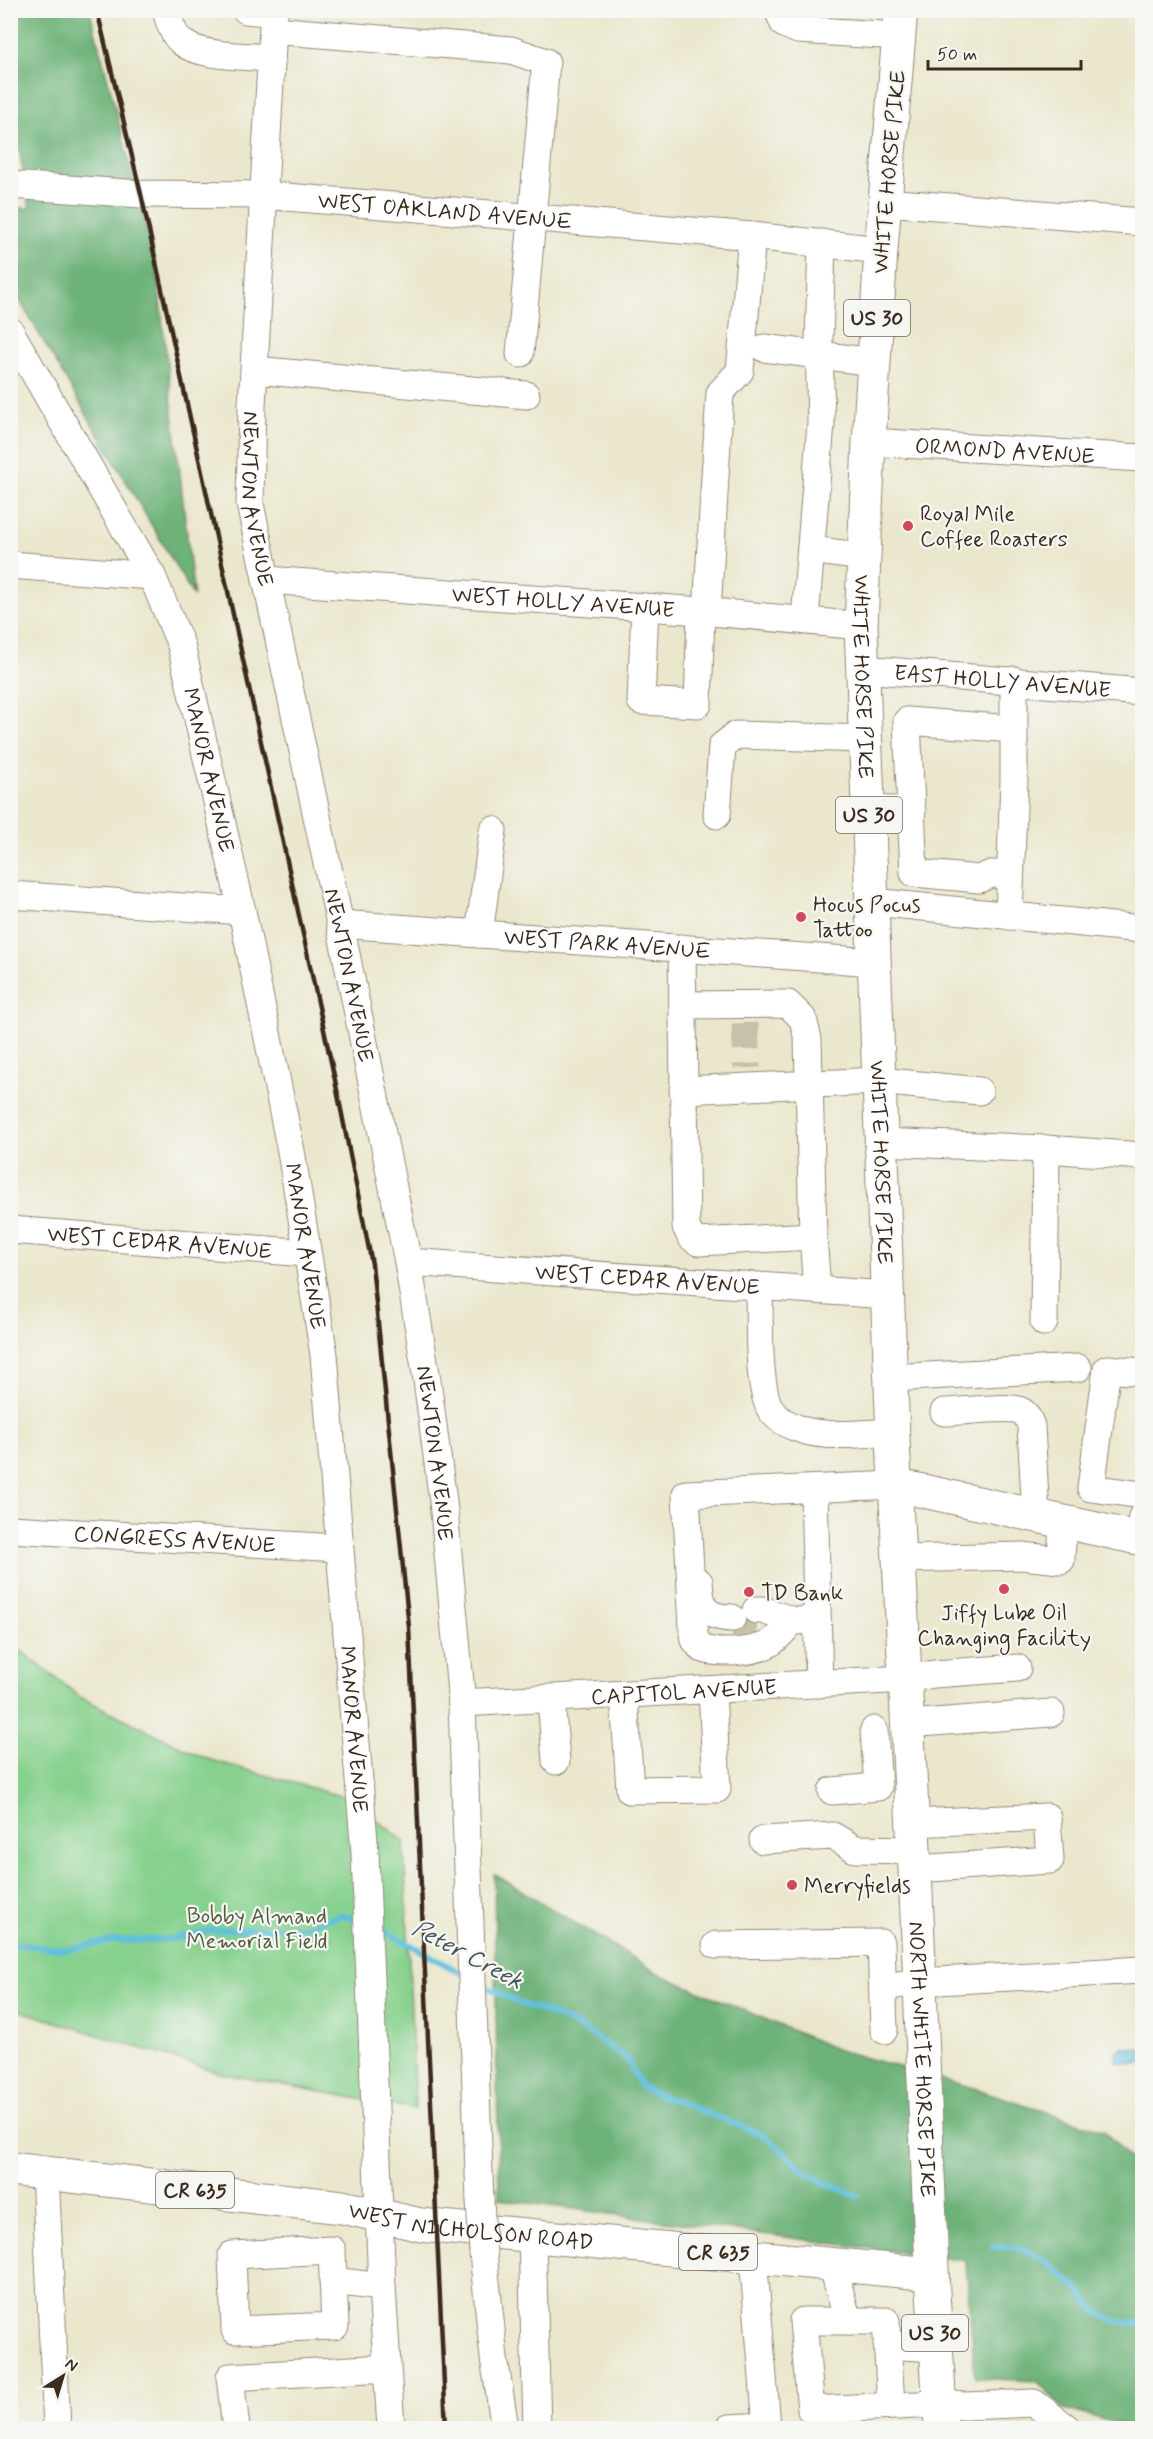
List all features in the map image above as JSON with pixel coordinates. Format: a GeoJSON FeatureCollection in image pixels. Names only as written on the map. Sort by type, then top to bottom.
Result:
{"type":"FeatureCollection","features":[{"type":"Feature","properties":{"kind":"main road","name":"WHITE HORSE PIKE"},"geometry":{"type":"LineString","coordinates":[[896,1485],[861,626],[881,250],[900,23]]}},
{"type":"Feature","properties":{"kind":"main road"},"geometry":{"type":"LineString","coordinates":[[896,1485],[1049,1519],[1141,1532]]}},
{"type":"Feature","properties":{"kind":"main road","name":"NORTH WHITE HORSE PIKE"},"geometry":{"type":"LineString","coordinates":[[896,1485],[932,2274]]}},
{"type":"Feature","properties":{"kind":"main road","name":"WEST NICHOLSON ROAD"},"geometry":{"type":"LineString","coordinates":[[10,2169],[342,2207],[421,2225],[932,2274]]}},
{"type":"Feature","properties":{"kind":"main road","name":"US 30"},"geometry":{"type":"LineString","coordinates":[[932,2274],[940,2416]]}},
{"type":"Feature","properties":{"kind":"street"},"geometry":{"type":"LineString","coordinates":[[166,10],[172,28],[183,44],[211,54],[271,58]]}},
{"type":"Feature","properties":{"kind":"street"},"geometry":{"type":"LineString","coordinates":[[246,10],[274,18],[511,50],[546,62],[520,354]]}},
{"type":"Feature","properties":{"kind":"street"},"geometry":{"type":"LineString","coordinates":[[778,10],[784,24],[798,30],[865,22],[900,23]]}},
{"type":"Feature","properties":{"kind":"street","name":"NEWTON AVENUE"},"geometry":{"type":"LineString","coordinates":[[274,18],[252,405],[250,504],[340,924],[408,1262],[427,1380],[443,1501],[462,1703],[483,2253],[494,2358],[505,2428]]}},
{"type":"Feature","properties":{"kind":"street","name":"WEST OAKLAND AVENUE"},"geometry":{"type":"LineString","coordinates":[[10,185],[141,194],[263,195],[752,236],[881,250]]}},
{"type":"Feature","properties":{"kind":"street"},"geometry":{"type":"LineString","coordinates":[[885,202],[1143,222]]}},
{"type":"Feature","properties":{"kind":"street"},"geometry":{"type":"LineString","coordinates":[[645,608],[641,701],[698,704],[720,393],[740,371],[752,236]]}},
{"type":"Feature","properties":{"kind":"street"},"geometry":{"type":"LineString","coordinates":[[805,620],[821,423],[819,356],[822,243]]}},
{"type":"Feature","properties":{"kind":"street","name":"MANOR AVENUE"},"geometry":{"type":"LineString","coordinates":[[10,331],[152,576],[181,645],[242,912],[291,1151],[324,1355],[365,1853],[382,2287],[391,2428]]}},
{"type":"Feature","properties":{"kind":"street"},"geometry":{"type":"LineString","coordinates":[[764,348],[874,362]]}},
{"type":"Feature","properties":{"kind":"street"},"geometry":{"type":"LineString","coordinates":[[255,370],[526,395]]}},
{"type":"Feature","properties":{"kind":"street","name":"ORMOND AVENUE"},"geometry":{"type":"LineString","coordinates":[[869,442],[1143,458]]}},
{"type":"Feature","properties":{"kind":"street"},"geometry":{"type":"LineString","coordinates":[[811,550],[864,557]]}},
{"type":"Feature","properties":{"kind":"street"},"geometry":{"type":"LineString","coordinates":[[10,565],[152,576]]}},
{"type":"Feature","properties":{"kind":"street","name":"WEST HOLLY AVENUE"},"geometry":{"type":"LineString","coordinates":[[266,580],[704,612],[861,626]]}},
{"type":"Feature","properties":{"kind":"street","name":"EAST HOLLY AVENUE"},"geometry":{"type":"LineString","coordinates":[[863,669],[1143,692]]}},
{"type":"Feature","properties":{"kind":"street"},"geometry":{"type":"LineString","coordinates":[[1009,916],[1014,779],[1014,680]]}},
{"type":"Feature","properties":{"kind":"street"},"geometry":{"type":"LineString","coordinates":[[1010,875],[991,874],[979,879],[914,873],[908,721],[1013,729]]}},
{"type":"Feature","properties":{"kind":"street"},"geometry":{"type":"LineString","coordinates":[[717,815],[722,746],[736,735],[866,739]]}},
{"type":"Feature","properties":{"kind":"street"},"geometry":{"type":"LineString","coordinates":[[868,808],[912,812]]}},
{"type":"Feature","properties":{"kind":"street"},"geometry":{"type":"LineString","coordinates":[[479,934],[493,830]]}},
{"type":"Feature","properties":{"kind":"street"},"geometry":{"type":"LineString","coordinates":[[10,895],[242,912]]}},
{"type":"Feature","properties":{"kind":"street"},"geometry":{"type":"LineString","coordinates":[[873,902],[1143,929]]}},
{"type":"Feature","properties":{"kind":"street","name":"WEST PARK AVENUE"},"geometry":{"type":"LineString","coordinates":[[340,924],[874,962]]}},
{"type":"Feature","properties":{"kind":"street"},"geometry":{"type":"LineString","coordinates":[[682,948],[686,1227],[691,1237],[698,1242],[813,1236]]}},
{"type":"Feature","properties":{"kind":"street"},"geometry":{"type":"LineString","coordinates":[[683,1005],[745,1014],[788,1004],[797,1010],[803,1020],[808,1039],[816,1290]]}},
{"type":"Feature","properties":{"kind":"street"},"geometry":{"type":"LineString","coordinates":[[683,1090],[748,1078],[809,1085],[879,1081],[979,1090]]}},
{"type":"Feature","properties":{"kind":"street"},"geometry":{"type":"LineString","coordinates":[[881,1142],[1046,1149],[1143,1156]]}},
{"type":"Feature","properties":{"kind":"street"},"geometry":{"type":"LineString","coordinates":[[1044,1322],[1046,1149]]}},
{"type":"Feature","properties":{"kind":"street","name":"WEST CEDAR AVENUE"},"geometry":{"type":"LineString","coordinates":[[10,1230],[307,1253]]}},
{"type":"Feature","properties":{"kind":"street","name":"WEST CEDAR AVENUE"},"geometry":{"type":"LineString","coordinates":[[408,1262],[887,1295]]}},
{"type":"Feature","properties":{"kind":"street"},"geometry":{"type":"LineString","coordinates":[[759,1286],[763,1391],[773,1413],[790,1425],[823,1434],[893,1432]]}},
{"type":"Feature","properties":{"kind":"street"},"geometry":{"type":"LineString","coordinates":[[890,1378],[1078,1368]]}},
{"type":"Feature","properties":{"kind":"street"},"geometry":{"type":"LineString","coordinates":[[1143,1372],[1107,1368],[1091,1488],[1143,1495]]}},
{"type":"Feature","properties":{"kind":"street"},"geometry":{"type":"LineString","coordinates":[[899,1559],[1021,1556],[1061,1560],[1049,1519],[1031,1426],[1026,1415],[1022,1411],[1008,1409],[944,1412]]}},
{"type":"Feature","properties":{"kind":"street"},"geometry":{"type":"LineString","coordinates":[[695,1494],[896,1485]]}},
{"type":"Feature","properties":{"kind":"street"},"geometry":{"type":"LineString","coordinates":[[814,1490],[805,1620],[819,1684]]}},
{"type":"Feature","properties":{"kind":"street"},"geometry":{"type":"LineString","coordinates":[[695,1494],[693,1616],[697,1644],[700,1648],[714,1652],[750,1649],[773,1642],[805,1620]]}},
{"type":"Feature","properties":{"kind":"street"},"geometry":{"type":"LineString","coordinates":[[695,1494],[709,1595],[715,1605],[744,1624]]}},
{"type":"Feature","properties":{"kind":"street","name":"CONGRESS AVENUE"},"geometry":{"type":"LineString","coordinates":[[10,1529],[339,1548]]}},
{"type":"Feature","properties":{"kind":"street"},"geometry":{"type":"LineString","coordinates":[[693,1616],[717,1629],[744,1624],[805,1620]]}},
{"type":"Feature","properties":{"kind":"street","name":"CAPITOL AVENUE"},"geometry":{"type":"LineString","coordinates":[[462,1703],[905,1679],[934,1674],[1017,1668]]}},
{"type":"Feature","properties":{"kind":"street"},"geometry":{"type":"LineString","coordinates":[[624,1695],[630,1790],[717,1789],[712,1690]]}},
{"type":"Feature","properties":{"kind":"street"},"geometry":{"type":"LineString","coordinates":[[551,1698],[556,1761]]}},
{"type":"Feature","properties":{"kind":"street"},"geometry":{"type":"LineString","coordinates":[[908,1724],[953,1720],[1044,1720]]}},
{"type":"Feature","properties":{"kind":"street"},"geometry":{"type":"LineString","coordinates":[[832,1791],[878,1787],[875,1743],[909,1756]]}},
{"type":"Feature","properties":{"kind":"street"},"geometry":{"type":"LineString","coordinates":[[763,1840],[833,1836],[855,1849],[914,1847]]}},
{"type":"Feature","properties":{"kind":"street"},"geometry":{"type":"LineString","coordinates":[[716,1945],[881,1943],[885,2030]]}},
{"type":"Feature","properties":{"kind":"street"},"geometry":{"type":"LineString","coordinates":[[883,1986],[1143,1970]]}},
{"type":"Feature","properties":{"kind":"street"},"geometry":{"type":"LineString","coordinates":[[45,2172],[57,2428]]}},
{"type":"Feature","properties":{"kind":"street"},"geometry":{"type":"LineString","coordinates":[[532,2235],[537,2428]]}},
{"type":"Feature","properties":{"kind":"street"},"geometry":{"type":"LineString","coordinates":[[332,2250],[333,2282],[335,2326],[236,2330],[232,2255],[332,2250]]}},
{"type":"Feature","properties":{"kind":"street"},"geometry":{"type":"LineString","coordinates":[[729,2428],[767,2426],[753,2256]]}},
{"type":"Feature","properties":{"kind":"street"},"geometry":{"type":"LineString","coordinates":[[832,2264],[848,2321]]}},
{"type":"Feature","properties":{"kind":"street"},"geometry":{"type":"LineString","coordinates":[[333,2282],[382,2287]]}},
{"type":"Feature","properties":{"kind":"street"},"geometry":{"type":"LineString","coordinates":[[891,2406],[886,2321],[802,2321],[811,2410],[891,2406],[940,2416],[965,2406],[1003,2416],[1034,2403],[1067,2428]]}},
{"type":"Feature","properties":{"kind":"street"},"geometry":{"type":"LineString","coordinates":[[887,2345],[936,2348]]}},
{"type":"Feature","properties":{"kind":"street"},"geometry":{"type":"LineString","coordinates":[[236,2428],[230,2377],[387,2368]]}},
{"type":"Feature","properties":{"kind":"green space"},"geometry":{"type":"Polygon","coordinates":[[[10,11],[90,11],[156,265],[194,597],[11,286],[11,208],[30,208],[11,105],[10,11]]]}},
{"type":"Feature","properties":{"kind":"green space","name":"Bobby Almand Memorial Field"},"geometry":{"type":"Polygon","coordinates":[[[10,1642],[80,1697],[204,1758],[348,1798],[404,1841],[415,2109],[224,2074],[11,2008],[10,1642]]]}},
{"type":"Feature","properties":{"kind":"green space"},"geometry":{"type":"Polygon","coordinates":[[[494,1874],[661,1975],[838,2050],[977,2089],[1104,2131],[1142,2172],[1142,2428],[1134,2428],[1064,2409],[1037,2381],[975,2378],[966,2261],[499,2199],[494,1874]]]}},
{"type":"Feature","properties":{"kind":"water"},"geometry":{"type":"Polygon","coordinates":[[[1122,2047],[1142,2050],[1142,2062],[1137,2064],[1118,2062],[1115,2052],[1122,2047]]]}},
{"type":"Feature","properties":{"kind":"waterway","name":"Peter Creek"},"geometry":{"type":"LineString","coordinates":[[10,1943],[65,1950],[111,1941],[172,1939],[215,1930],[303,1927],[340,1915],[362,1920]]}},
{"type":"Feature","properties":{"kind":"waterway","name":"Peter Creek"},"geometry":{"type":"LineString","coordinates":[[374,1925],[465,1975]]}},
{"type":"Feature","properties":{"kind":"waterway","name":"Peter Creek"},"geometry":{"type":"LineString","coordinates":[[479,1983],[517,2002],[561,2018],[583,2029],[624,2057],[630,2064],[639,2085],[647,2090],[761,2134],[782,2150],[802,2170],[829,2185],[857,2195]]}},
{"type":"Feature","properties":{"kind":"waterway","name":"Peter Creek"},"geometry":{"type":"LineString","coordinates":[[993,2247],[1014,2247],[1034,2255],[1066,2277],[1100,2313],[1117,2321],[1142,2323]]}},
{"type":"Feature","properties":{"kind":"tunnel"},"geometry":{"type":"LineString","coordinates":[[745,1023],[747,1068]]}},
{"type":"Feature","properties":{"kind":"tunnel"},"geometry":{"type":"LineString","coordinates":[[732,1629],[757,1629]]}},
{"type":"Feature","properties":{"kind":"railway"},"geometry":{"type":"LineString","coordinates":[[97,10],[141,194],[335,1080],[372,1264],[409,1627],[446,2428]]}},
{"type":"Feature","properties":{"kind":"place","name":"Royal Mile Coffee Roasters"},"geometry":{"type":"Point","coordinates":[908,526]}},
{"type":"Feature","properties":{"kind":"place","name":"Hocus Pocus Tattoo"},"geometry":{"type":"Point","coordinates":[801,917]}},
{"type":"Feature","properties":{"kind":"place","name":"Jiffy Lube Oil Changing Facility"},"geometry":{"type":"Point","coordinates":[1004,1589]}},
{"type":"Feature","properties":{"kind":"place","name":"TD Bank"},"geometry":{"type":"Point","coordinates":[749,1592]}},
{"type":"Feature","properties":{"kind":"place","name":"Merryfields"},"geometry":{"type":"Point","coordinates":[792,1885]}}]}
